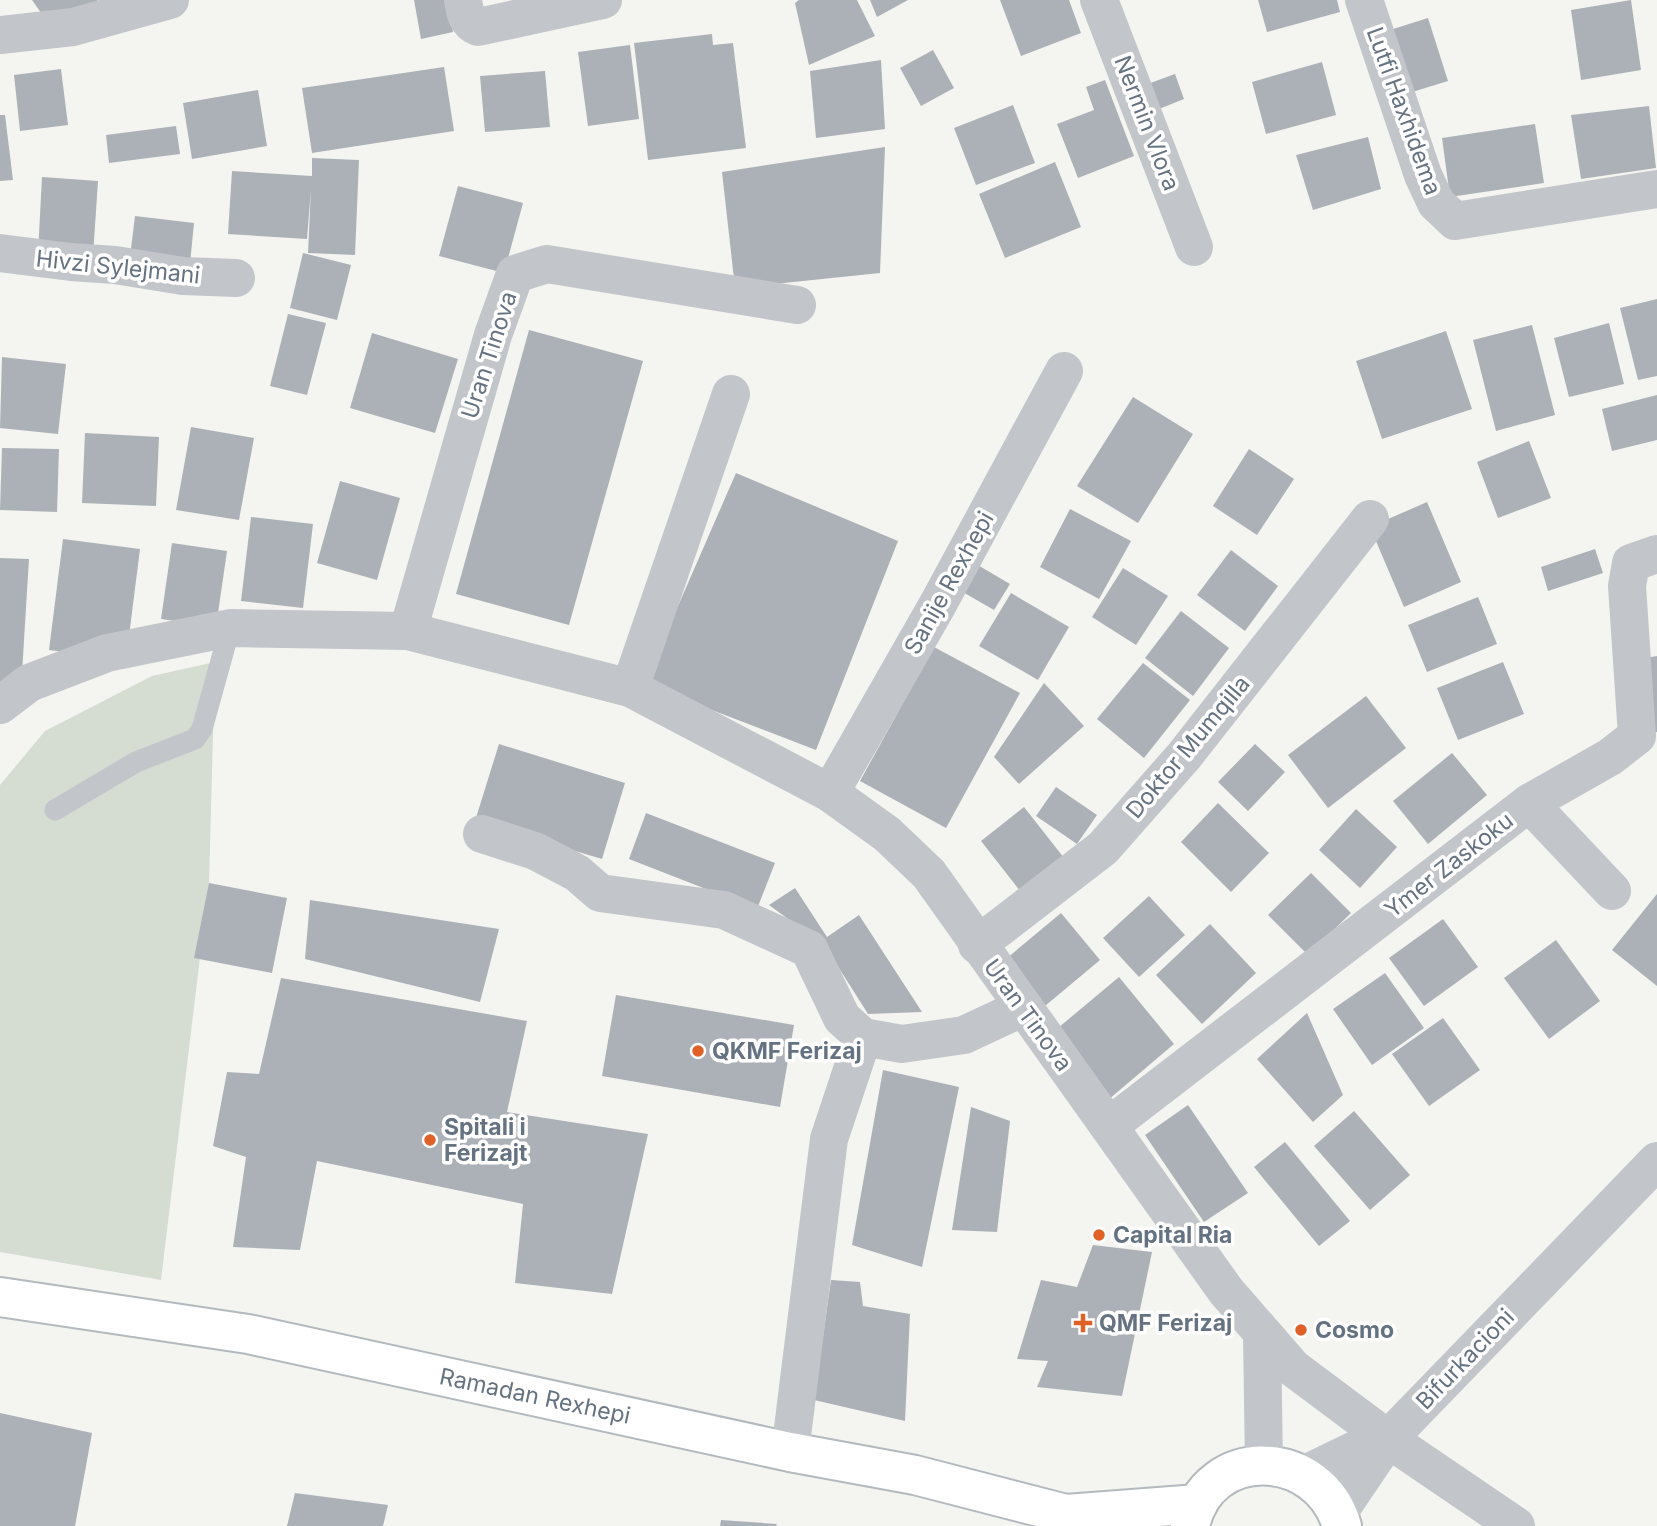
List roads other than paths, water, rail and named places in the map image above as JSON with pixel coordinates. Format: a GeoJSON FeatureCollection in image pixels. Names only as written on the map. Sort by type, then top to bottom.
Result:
{"type":"FeatureCollection","features":[{"type":"Feature","properties":{"kind":"street"},"geometry":{"type":"LineString","coordinates":[[0,35],[73,27],[170,0]]}},
{"type":"Feature","properties":{"kind":"street"},"geometry":{"type":"LineString","coordinates":[[463,0],[470,24],[478,27],[603,0]]}},
{"type":"Feature","properties":{"kind":"street","name":"Nermin Vlora"},"geometry":{"type":"LineString","coordinates":[[1099,0],[1194,247]]}},
{"type":"Feature","properties":{"kind":"street","name":"Lutfi Haxhidema"},"geometry":{"type":"LineString","coordinates":[[1364,0],[1423,175],[1436,203],[1454,221],[1657,189]]}},
{"type":"Feature","properties":{"kind":"street","name":"Hivzi Sylejmani"},"geometry":{"type":"LineString","coordinates":[[0,253],[183,275],[236,278]]}},
{"type":"Feature","properties":{"kind":"street","name":"Uran Tinova"},"geometry":{"type":"LineString","coordinates":[[408,631],[494,335],[515,274],[547,264],[797,305]]}},
{"type":"Feature","properties":{"kind":"street","name":"Sanije Rexhepi"},"geometry":{"type":"LineString","coordinates":[[830,793],[938,604],[1064,371]]}},
{"type":"Feature","properties":{"kind":"street"},"geometry":{"type":"LineString","coordinates":[[630,688],[732,394]]}},
{"type":"Feature","properties":{"kind":"street","name":"Doktor Mumqilla"},"geometry":{"type":"LineString","coordinates":[[977,945],[1103,848],[1184,756],[1370,519]]}},
{"type":"Feature","properties":{"kind":"street","name":"Ymer Zaskoku"},"geometry":{"type":"LineString","coordinates":[[1109,1126],[1530,803],[1610,757],[1637,736],[1627,586],[1631,563],[1657,554]]}},
{"type":"Feature","properties":{"kind":"street","name":"Uran Tinova"},"geometry":{"type":"LineString","coordinates":[[0,705],[29,683],[107,653],[230,628],[408,631],[630,688],[830,793],[887,834],[929,874],[1226,1292],[1262,1335]]}},
{"type":"Feature","properties":{"kind":"street"},"geometry":{"type":"LineString","coordinates":[[1530,803],[1612,891]]}},
{"type":"Feature","properties":{"kind":"street"},"geometry":{"type":"LineString","coordinates":[[482,834],[535,851],[577,873],[600,893],[724,910],[809,949],[842,1018],[863,1037],[902,1044],[964,1035],[1024,1007]]}},
{"type":"Feature","properties":{"kind":"street"},"geometry":{"type":"LineString","coordinates":[[790,1452],[829,1139],[863,1037]]}},
{"type":"Feature","properties":{"kind":"street","name":"Bifurkacioni"},"geometry":{"type":"LineString","coordinates":[[1340,1519],[1388,1439],[1657,1161]]}},
{"type":"Feature","properties":{"kind":"street","name":"Ramadan Rexhepi"},"geometry":{"type":"LineString","coordinates":[[0,1297],[248,1334],[790,1452],[915,1475],[1079,1520],[1194,1515],[1208,1491],[1220,1480],[1248,1467],[1264,1465]]}},
{"type":"Feature","properties":{"kind":"street"},"geometry":{"type":"LineString","coordinates":[[1262,1335],[1293,1368],[1388,1439],[1516,1526]]}},
{"type":"Feature","properties":{"kind":"street"},"geometry":{"type":"LineString","coordinates":[[1262,1335],[1264,1465],[1303,1475],[1324,1491],[1340,1519]]}},
{"type":"Feature","properties":{"kind":"street"},"geometry":{"type":"LineString","coordinates":[[1303,1475],[1365,1445],[1388,1439]]}},
{"type":"Feature","properties":{"kind":"lane"},"geometry":{"type":"LineString","coordinates":[[55,810],[135,762],[195,738],[202,729],[230,628]]}},
{"type":"Feature","properties":{"kind":"place","name":"QKMF Ferizaj"},"geometry":{"type":"Point","coordinates":[698,1051]}},
{"type":"Feature","properties":{"kind":"place","name":"Spitali i Ferizajt"},"geometry":{"type":"Point","coordinates":[430,1140]}},
{"type":"Feature","properties":{"kind":"place","name":"Capital Ria"},"geometry":{"type":"Point","coordinates":[1099,1235]}},
{"type":"Feature","properties":{"kind":"place","name":"QMF Ferizaj"},"geometry":{"type":"Point","coordinates":[1083,1323]}},
{"type":"Feature","properties":{"kind":"place","name":"Cosmo"},"geometry":{"type":"Point","coordinates":[1301,1330]}}]}
